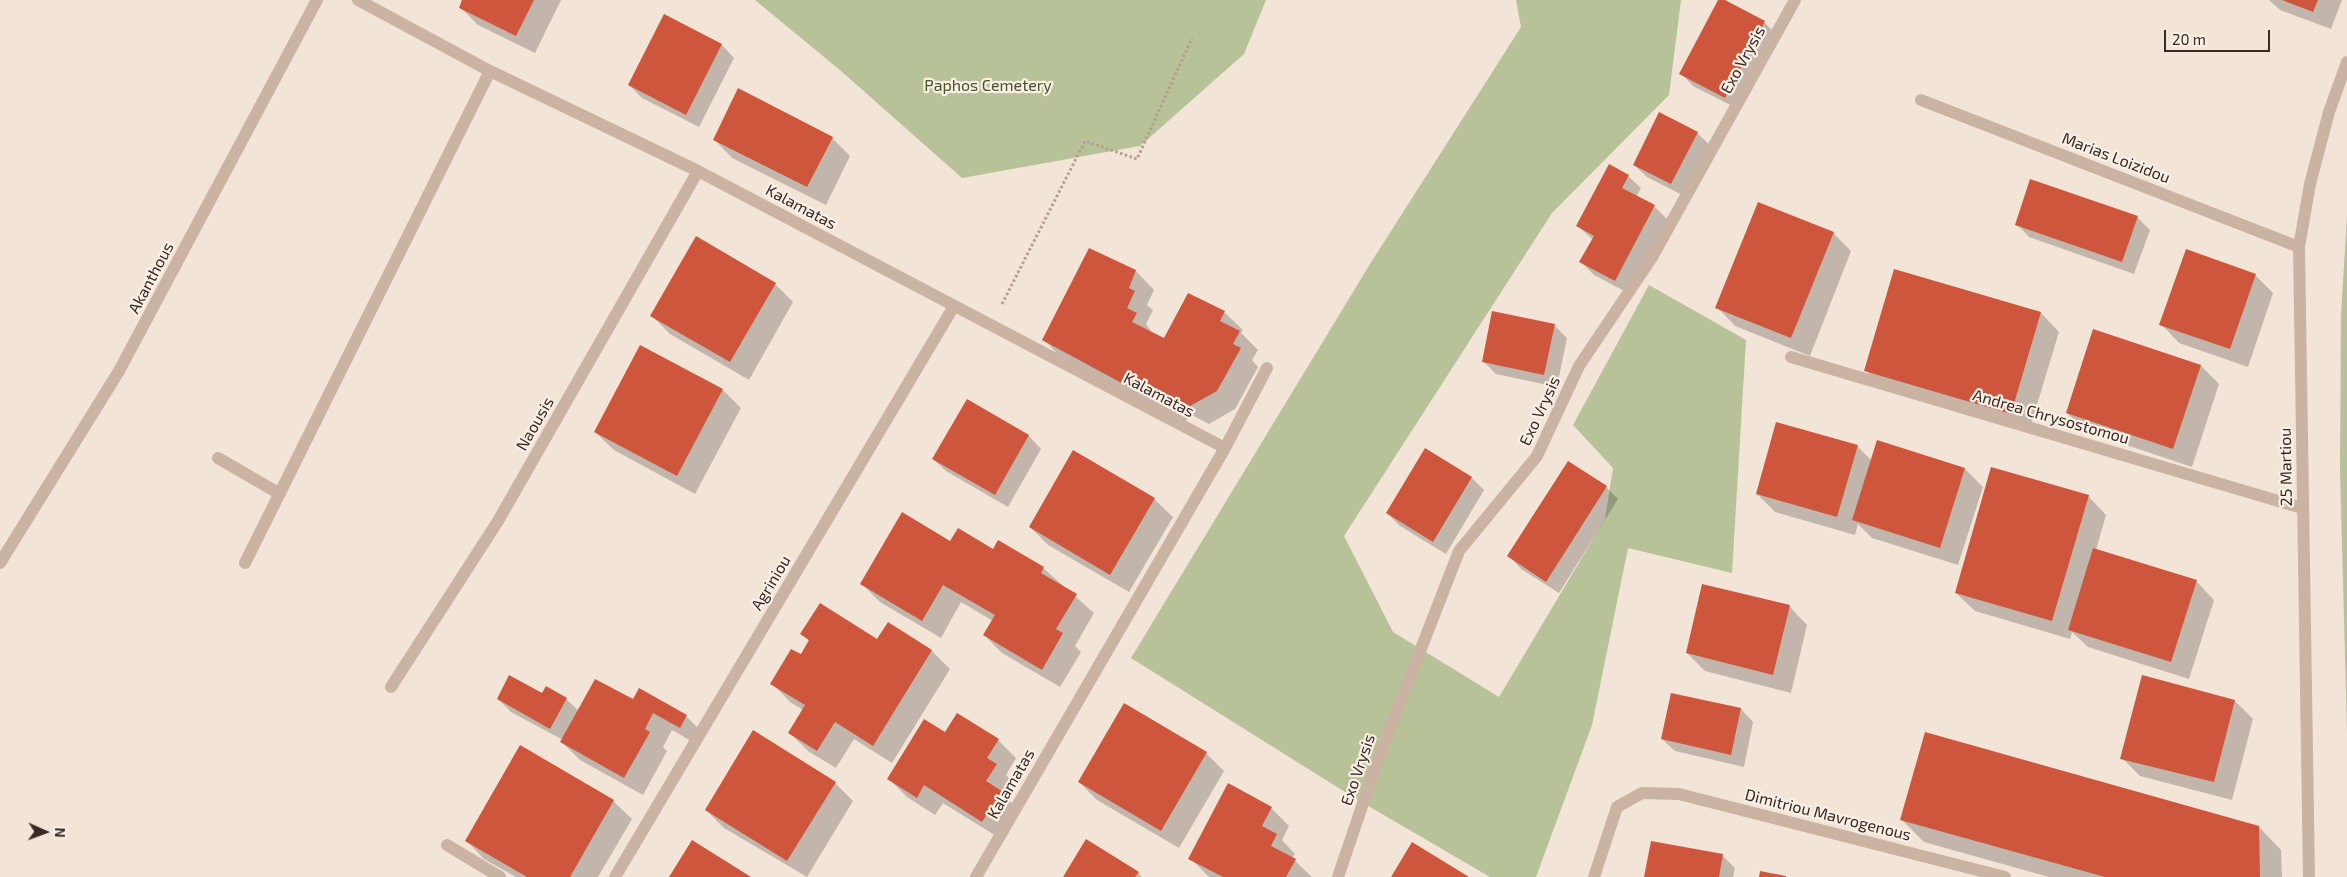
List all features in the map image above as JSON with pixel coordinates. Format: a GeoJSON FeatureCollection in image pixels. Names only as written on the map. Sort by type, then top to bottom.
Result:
{"type":"FeatureCollection","features":[{"type":"Feature","properties":{"kind":"street","name":"Akanthous"},"geometry":{"type":"LineString","coordinates":[[0,563],[119,371],[317,0]]}},
{"type":"Feature","properties":{"kind":"street","name":"Kalamatas"},"geometry":{"type":"LineString","coordinates":[[358,0],[490,71],[698,172],[1225,448]]}},
{"type":"Feature","properties":{"kind":"street","name":"Exo Vrysis"},"geometry":{"type":"LineString","coordinates":[[1338,877],[1376,762],[1459,551],[1537,456],[1579,366],[1651,258],[1795,0]]}},
{"type":"Feature","properties":{"kind":"street","name":"25 Martiou"},"geometry":{"type":"LineString","coordinates":[[2309,877],[2299,247],[2310,184],[2329,112],[2347,62]]}},
{"type":"Feature","properties":{"kind":"street"},"geometry":{"type":"LineString","coordinates":[[245,562],[490,71]]}},
{"type":"Feature","properties":{"kind":"street","name":"Marias Loizidou"},"geometry":{"type":"LineString","coordinates":[[1921,100],[2299,247]]}},
{"type":"Feature","properties":{"kind":"street","name":"Naousis"},"geometry":{"type":"LineString","coordinates":[[390,687],[498,522],[698,172]]}},
{"type":"Feature","properties":{"kind":"street","name":"Agriniou"},"geometry":{"type":"LineString","coordinates":[[615,877],[954,306]]}},
{"type":"Feature","properties":{"kind":"street","name":"Andrea Chrysostomou"},"geometry":{"type":"LineString","coordinates":[[1791,357],[2302,508]]}},
{"type":"Feature","properties":{"kind":"street","name":"Kalamatas"},"geometry":{"type":"LineString","coordinates":[[976,877],[1225,448],[1267,368]]}},
{"type":"Feature","properties":{"kind":"street"},"geometry":{"type":"LineString","coordinates":[[218,458],[280,494]]}},
{"type":"Feature","properties":{"kind":"street","name":"Dimitriou Mavrogenous"},"geometry":{"type":"LineString","coordinates":[[1594,877],[1617,807],[1642,793],[1679,794],[2005,877]]}},
{"type":"Feature","properties":{"kind":"street"},"geometry":{"type":"LineString","coordinates":[[447,846],[500,877]]}},
{"type":"Feature","properties":{"kind":"path"},"geometry":{"type":"LineString","coordinates":[[991,325],[1085,141],[1137,159],[1192,38]]}},
{"type":"Feature","properties":{"kind":"green space","name":"Paphos Cemetery"},"geometry":{"type":"Polygon","coordinates":[[[755,0],[1266,0],[1244,54],[1140,146],[962,178],[841,71],[755,0]]]}},
{"type":"Feature","properties":{"kind":"green space"},"geometry":{"type":"Polygon","coordinates":[[[1516,0],[1681,0],[1669,95],[1552,213],[1344,536],[1393,632],[1499,697],[1605,519],[1613,468],[1573,425],[1649,285],[1746,340],[1732,573],[1628,548],[1592,725],[1536,877],[1490,877],[1353,797],[1131,658],[1370,264],[1521,27],[1516,0]]]}},
{"type":"Feature","properties":{"kind":"green space"},"geometry":{"type":"Polygon","coordinates":[[[2347,216],[2347,732],[2340,470],[2341,314],[2347,216]]]}},
{"type":"Feature","properties":{"kind":"building"},"geometry":{"type":"Polygon","coordinates":[[[462,0],[534,0],[516,36],[459,8],[462,0]]]}},
{"type":"Feature","properties":{"kind":"building"},"geometry":{"type":"Polygon","coordinates":[[[1718,0],[1725,0],[1765,21],[1725,98],[1679,74],[1718,0]]]}},
{"type":"Feature","properties":{"kind":"building"},"geometry":{"type":"Polygon","coordinates":[[[2282,0],[2318,0],[2313,12],[2282,0]]]}},
{"type":"Feature","properties":{"kind":"building"},"geometry":{"type":"Polygon","coordinates":[[[664,14],[722,44],[686,115],[628,85],[664,14]]]}},
{"type":"Feature","properties":{"kind":"building"},"geometry":{"type":"Polygon","coordinates":[[[738,88],[833,137],[807,187],[713,140],[738,88]]]}},
{"type":"Feature","properties":{"kind":"building"},"geometry":{"type":"Polygon","coordinates":[[[1659,112],[1698,132],[1671,184],[1633,165],[1659,112]]]}},
{"type":"Feature","properties":{"kind":"building"},"geometry":{"type":"Polygon","coordinates":[[[1609,164],[1629,175],[1622,188],[1655,205],[1615,281],[1579,262],[1594,236],[1576,226],[1609,164]]]}},
{"type":"Feature","properties":{"kind":"building"},"geometry":{"type":"Polygon","coordinates":[[[2030,179],[2138,216],[2122,262],[2015,225],[2030,179]]]}},
{"type":"Feature","properties":{"kind":"building"},"geometry":{"type":"Polygon","coordinates":[[[1758,202],[1834,232],[1791,338],[1715,308],[1758,202]]]}},
{"type":"Feature","properties":{"kind":"building"},"geometry":{"type":"Polygon","coordinates":[[[696,236],[776,283],[730,362],[650,316],[696,236]]]}},
{"type":"Feature","properties":{"kind":"building"},"geometry":{"type":"Polygon","coordinates":[[[1089,248],[1136,270],[1129,288],[1135,291],[1127,308],[1137,313],[1132,322],[1164,338],[1188,293],[1225,311],[1220,321],[1240,331],[1233,344],[1241,348],[1217,391],[1190,406],[1171,396],[1166,407],[1042,340],[1089,248]]]}},
{"type":"Feature","properties":{"kind":"building"},"geometry":{"type":"Polygon","coordinates":[[[2186,249],[2256,274],[2230,349],[2159,325],[2186,249]]]}},
{"type":"Feature","properties":{"kind":"building"},"geometry":{"type":"Polygon","coordinates":[[[1894,269],[2041,312],[2011,414],[1864,371],[1894,269]]]}},
{"type":"Feature","properties":{"kind":"building"},"geometry":{"type":"Polygon","coordinates":[[[1492,311],[1555,324],[1544,375],[1482,362],[1492,311]]]}},
{"type":"Feature","properties":{"kind":"building"},"geometry":{"type":"Polygon","coordinates":[[[2093,329],[2201,365],[2173,449],[2066,413],[2093,329]]]}},
{"type":"Feature","properties":{"kind":"building"},"geometry":{"type":"Polygon","coordinates":[[[640,345],[723,389],[677,476],[594,432],[640,345]]]}},
{"type":"Feature","properties":{"kind":"building"},"geometry":{"type":"Polygon","coordinates":[[[967,399],[1029,435],[995,495],[932,459],[967,399]]]}},
{"type":"Feature","properties":{"kind":"building"},"geometry":{"type":"Polygon","coordinates":[[[1776,422],[1858,445],[1837,517],[1756,494],[1776,422]]]}},
{"type":"Feature","properties":{"kind":"building"},"geometry":{"type":"Polygon","coordinates":[[[1877,440],[1965,468],[1940,548],[1852,520],[1877,440]]]}},
{"type":"Feature","properties":{"kind":"building"},"geometry":{"type":"Polygon","coordinates":[[[1425,448],[1472,477],[1433,542],[1386,513],[1425,448]]]}},
{"type":"Feature","properties":{"kind":"building"},"geometry":{"type":"Polygon","coordinates":[[[1073,450],[1155,498],[1110,575],[1029,527],[1073,450]]]}},
{"type":"Feature","properties":{"kind":"building"},"geometry":{"type":"Polygon","coordinates":[[[1568,461],[1607,486],[1546,582],[1507,556],[1568,461]]]}},
{"type":"Feature","properties":{"kind":"building"},"geometry":{"type":"Polygon","coordinates":[[[1991,467],[2089,495],[2052,621],[1955,593],[1991,467]]]}},
{"type":"Feature","properties":{"kind":"building"},"geometry":{"type":"Polygon","coordinates":[[[902,512],[950,541],[958,528],[993,549],[998,540],[1044,567],[1041,573],[1077,594],[1056,629],[1063,633],[1042,670],[983,635],[995,615],[943,585],[922,621],[860,584],[902,512]]]}},
{"type":"Feature","properties":{"kind":"building"},"geometry":{"type":"Polygon","coordinates":[[[2093,548],[2197,580],[2171,662],[2068,630],[2093,548]]]}},
{"type":"Feature","properties":{"kind":"building"},"geometry":{"type":"Polygon","coordinates":[[[1702,584],[1790,605],[1773,675],[1686,653],[1702,584]]]}},
{"type":"Feature","properties":{"kind":"building"},"geometry":{"type":"Polygon","coordinates":[[[820,603],[877,639],[888,622],[932,650],[873,746],[835,722],[817,751],[788,733],[805,705],[770,684],[791,649],[801,654],[809,640],[800,634],[820,603]]]}},
{"type":"Feature","properties":{"kind":"building"},"geometry":{"type":"Polygon","coordinates":[[[509,675],[542,693],[546,686],[567,698],[550,729],[497,699],[509,675]]]}},
{"type":"Feature","properties":{"kind":"building"},"geometry":{"type":"Polygon","coordinates":[[[2142,675],[2235,700],[2214,782],[2120,759],[2142,675]]]}},
{"type":"Feature","properties":{"kind":"building"},"geometry":{"type":"Polygon","coordinates":[[[595,679],[633,699],[639,688],[687,715],[680,728],[653,713],[645,729],[650,732],[624,778],[560,742],[595,679]]]}},
{"type":"Feature","properties":{"kind":"building"},"geometry":{"type":"Polygon","coordinates":[[[1671,693],[1741,708],[1731,755],[1661,739],[1671,693]]]}},
{"type":"Feature","properties":{"kind":"building"},"geometry":{"type":"Polygon","coordinates":[[[1124,703],[1207,752],[1161,831],[1078,782],[1124,703]]]}},
{"type":"Feature","properties":{"kind":"building"},"geometry":{"type":"Polygon","coordinates":[[[957,713],[999,739],[987,758],[997,764],[986,781],[1002,791],[982,822],[924,785],[917,798],[887,779],[924,719],[945,732],[957,713]]]}},
{"type":"Feature","properties":{"kind":"building"},"geometry":{"type":"Polygon","coordinates":[[[753,730],[836,782],[787,861],[705,810],[753,730]]]}},
{"type":"Feature","properties":{"kind":"building"},"geometry":{"type":"Polygon","coordinates":[[[1925,732],[2259,826],[2260,877],[2105,877],[1900,820],[1925,732]]]}},
{"type":"Feature","properties":{"kind":"building"},"geometry":{"type":"Polygon","coordinates":[[[520,745],[614,800],[570,877],[527,877],[465,841],[520,745]]]}},
{"type":"Feature","properties":{"kind":"building"},"geometry":{"type":"Polygon","coordinates":[[[1228,783],[1272,807],[1262,826],[1277,834],[1271,846],[1296,859],[1286,877],[1223,877],[1188,859],[1228,783]]]}},
{"type":"Feature","properties":{"kind":"building"},"geometry":{"type":"Polygon","coordinates":[[[1086,839],[1139,872],[1135,877],[1063,877],[1086,839]]]}},
{"type":"Feature","properties":{"kind":"building"},"geometry":{"type":"Polygon","coordinates":[[[692,840],[751,877],[669,877],[692,840]]]}},
{"type":"Feature","properties":{"kind":"building"},"geometry":{"type":"Polygon","coordinates":[[[1651,841],[1723,854],[1719,877],[1644,877],[1651,841]]]}},
{"type":"Feature","properties":{"kind":"building"},"geometry":{"type":"Polygon","coordinates":[[[1412,842],[1469,877],[1391,877],[1412,842]]]}},
{"type":"Feature","properties":{"kind":"building"},"geometry":{"type":"Polygon","coordinates":[[[1760,871],[1786,876],[1786,877],[1759,877],[1760,871]]]}}]}
